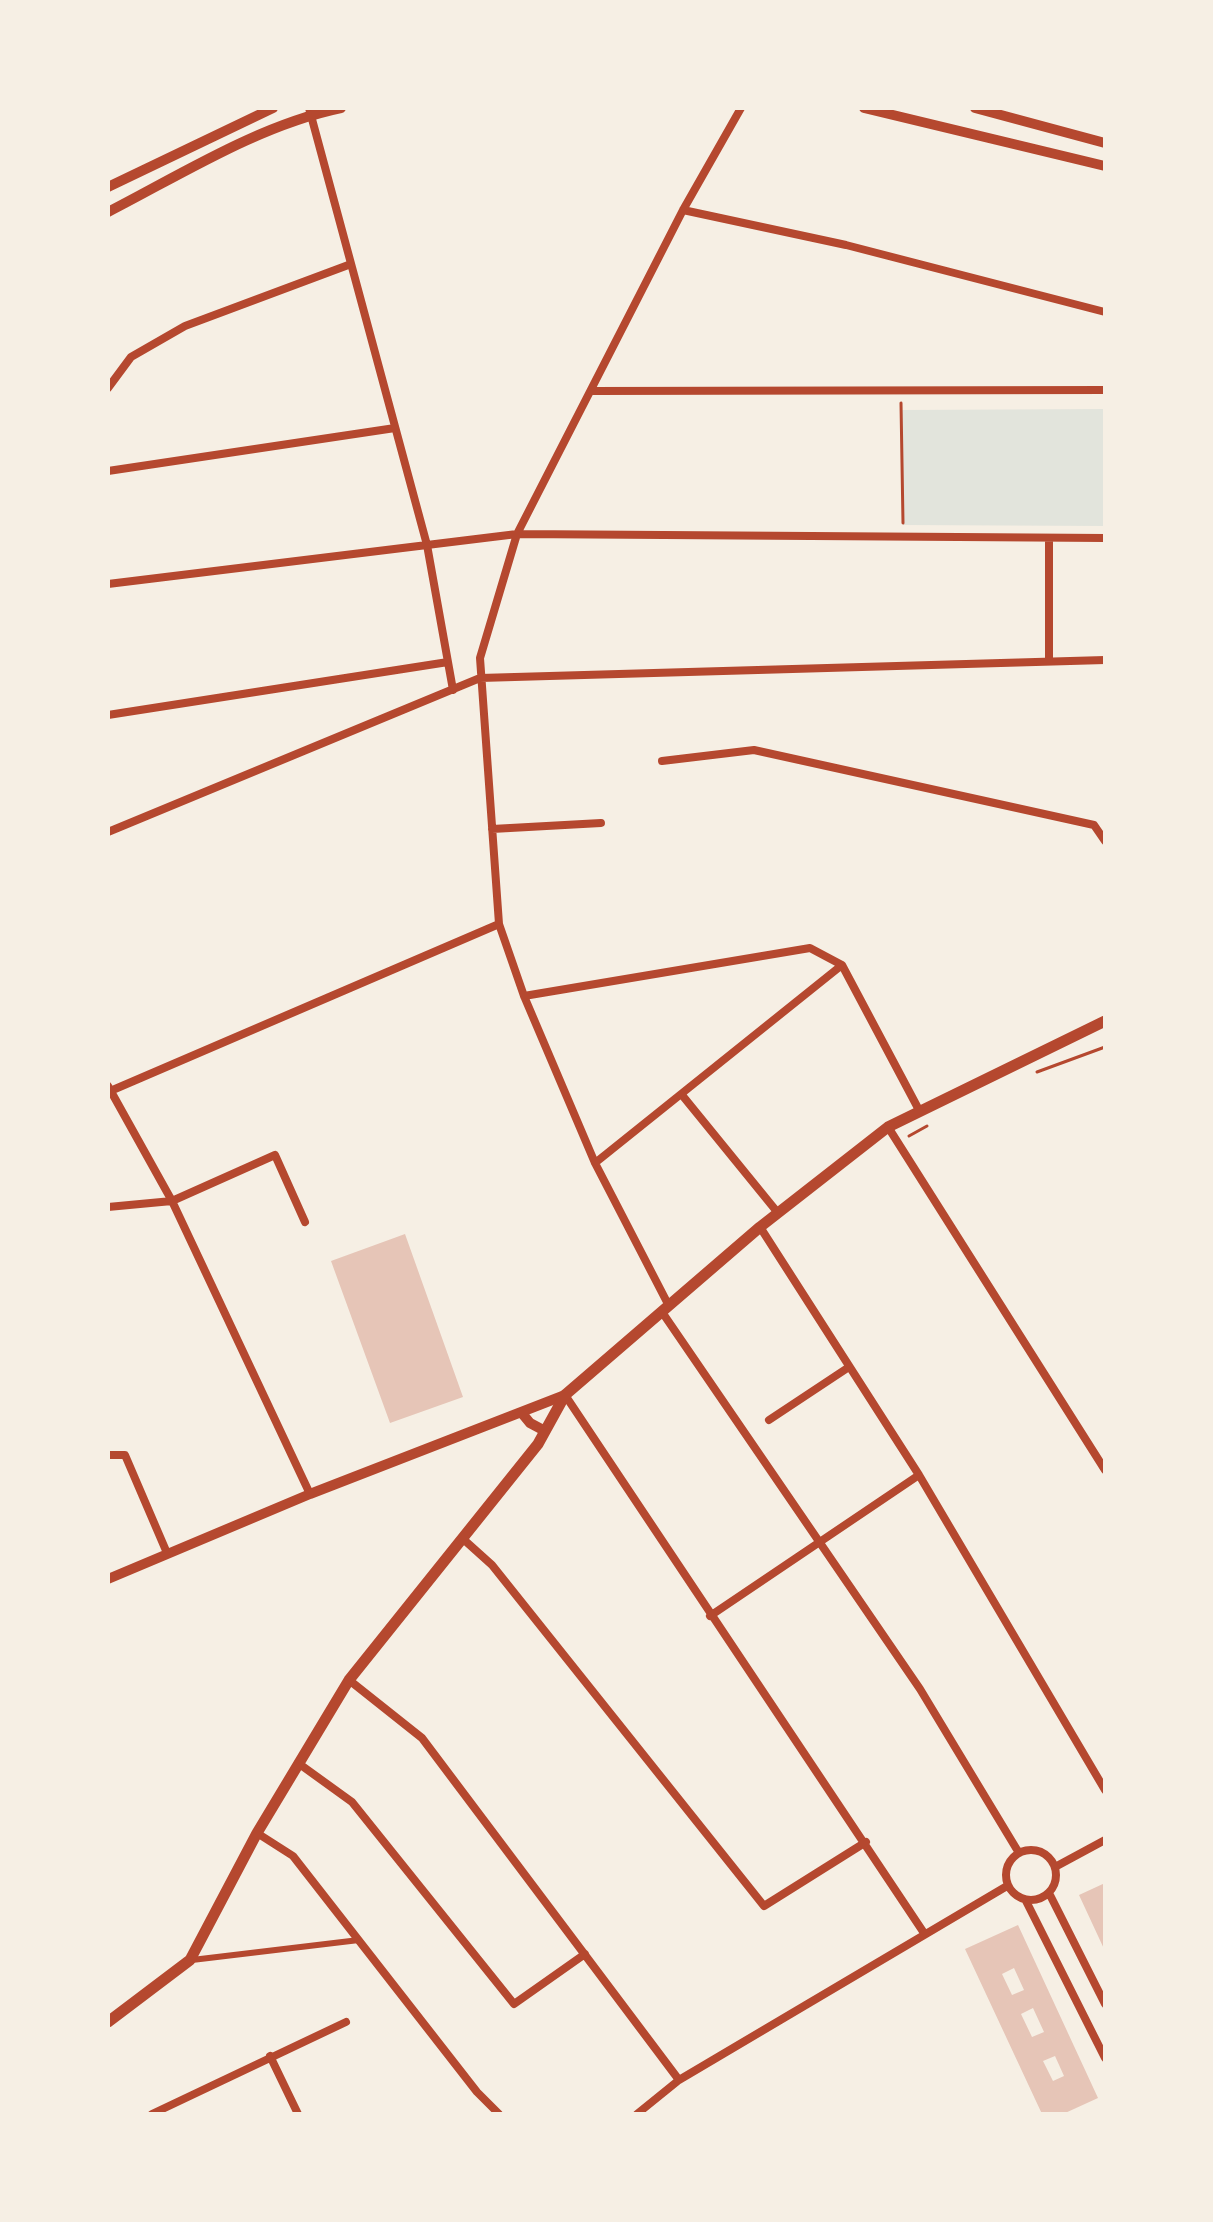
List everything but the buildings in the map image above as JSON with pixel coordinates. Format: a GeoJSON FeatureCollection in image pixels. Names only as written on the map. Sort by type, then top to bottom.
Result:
{"type":"FeatureCollection","features":[{"type":"Feature","properties":{"kind":"main road"},"geometry":{"type":"LineString","coordinates":[[108,2022],[190,1960],[257,1833],[349,1680],[545,1431],[565,1395],[760,1227],[888,1127],[1105,1021]]}},
{"type":"Feature","properties":{"kind":"street"},"geometry":{"type":"LineString","coordinates":[[108,187],[273,108]]}},
{"type":"Feature","properties":{"kind":"street"},"geometry":{"type":"LineString","coordinates":[[108,212],[310,111],[341,108]]}},
{"type":"Feature","properties":{"kind":"street"},"geometry":{"type":"LineString","coordinates":[[741,108],[683,210],[517,534],[480,658],[499,924],[524,996],[595,1163],[666,1309],[920,1689],[1019,1853]]}},
{"type":"Feature","properties":{"kind":"street"},"geometry":{"type":"LineString","coordinates":[[864,108],[1105,166]]}},
{"type":"Feature","properties":{"kind":"street"},"geometry":{"type":"LineString","coordinates":[[975,108],[1105,143]]}},
{"type":"Feature","properties":{"kind":"street"},"geometry":{"type":"LineString","coordinates":[[310,111],[427,545],[453,690]]}},
{"type":"Feature","properties":{"kind":"street"},"geometry":{"type":"LineString","coordinates":[[683,210],[846,245],[1105,312]]}},
{"type":"Feature","properties":{"kind":"street"},"geometry":{"type":"LineString","coordinates":[[108,388],[131,357],[185,326],[351,264]]}},
{"type":"Feature","properties":{"kind":"street"},"geometry":{"type":"LineString","coordinates":[[592,391],[1105,390]]}},
{"type":"Feature","properties":{"kind":"street"},"geometry":{"type":"LineString","coordinates":[[108,471],[395,428]]}},
{"type":"Feature","properties":{"kind":"street"},"geometry":{"type":"LineString","coordinates":[[108,584],[517,534],[1105,538]]}},
{"type":"Feature","properties":{"kind":"street"},"geometry":{"type":"LineString","coordinates":[[1049,538],[1049,660]]}},
{"type":"Feature","properties":{"kind":"street"},"geometry":{"type":"LineString","coordinates":[[108,832],[480,678],[1105,660]]}},
{"type":"Feature","properties":{"kind":"street"},"geometry":{"type":"LineString","coordinates":[[108,715],[448,662]]}},
{"type":"Feature","properties":{"kind":"street"},"geometry":{"type":"LineString","coordinates":[[662,761],[754,750],[1094,825],[1105,841]]}},
{"type":"Feature","properties":{"kind":"street"},"geometry":{"type":"LineString","coordinates":[[492,829],[601,823]]}},
{"type":"Feature","properties":{"kind":"street"},"geometry":{"type":"LineString","coordinates":[[310,1494],[172,1201],[109,1090],[499,924]]}},
{"type":"Feature","properties":{"kind":"street"},"geometry":{"type":"LineString","coordinates":[[524,996],[810,948],[842,965],[919,1110]]}},
{"type":"Feature","properties":{"kind":"street"},"geometry":{"type":"LineString","coordinates":[[595,1163],[842,965]]}},
{"type":"Feature","properties":{"kind":"street"},"geometry":{"type":"LineString","coordinates":[[682,1095],[778,1213]]}},
{"type":"Feature","properties":{"kind":"street"},"geometry":{"type":"LineString","coordinates":[[888,1127],[1105,1470]]}},
{"type":"Feature","properties":{"kind":"street"},"geometry":{"type":"LineString","coordinates":[[108,1207],[172,1201],[275,1155],[305,1222]]}},
{"type":"Feature","properties":{"kind":"street"},"geometry":{"type":"LineString","coordinates":[[760,1227],[919,1475],[1105,1790]]}},
{"type":"Feature","properties":{"kind":"street"},"geometry":{"type":"LineString","coordinates":[[769,1420],[849,1367]]}},
{"type":"Feature","properties":{"kind":"street"},"geometry":{"type":"LineString","coordinates":[[108,1579],[310,1494],[565,1395],[924,1933]]}},
{"type":"Feature","properties":{"kind":"street"},"geometry":{"type":"LineString","coordinates":[[521,1412],[530,1423],[545,1431]]}},
{"type":"Feature","properties":{"kind":"street"},"geometry":{"type":"LineString","coordinates":[[108,1455],[125,1455],[167,1553]]}},
{"type":"Feature","properties":{"kind":"street"},"geometry":{"type":"LineString","coordinates":[[710,1616],[919,1475]]}},
{"type":"Feature","properties":{"kind":"street"},"geometry":{"type":"LineString","coordinates":[[462,1538],[492,1565],[764,1906],[866,1842]]}},
{"type":"Feature","properties":{"kind":"street"},"geometry":{"type":"LineString","coordinates":[[349,1680],[422,1738],[679,2080]]}},
{"type":"Feature","properties":{"kind":"street"},"geometry":{"type":"LineString","coordinates":[[298,1763],[352,1802],[514,2004],[585,1954]]}},
{"type":"Feature","properties":{"kind":"street"},"geometry":{"type":"LineString","coordinates":[[257,1833],[293,1856],[477,2092],[499,2114]]}},
{"type":"Feature","properties":{"kind":"street"},"geometry":{"type":"LineString","coordinates":[[1055,1867],[1105,1840]]}},
{"type":"Feature","properties":{"kind":"street"},"geometry":{"type":"LineString","coordinates":[[1007,1886],[1008,1864],[1019,1853],[1036,1850],[1044,1853],[1055,1867],[1056,1881],[1049,1893],[1026,1901]]}},
{"type":"Feature","properties":{"kind":"street"},"geometry":{"type":"LineString","coordinates":[[637,2114],[679,2080],[1007,1886]]}},
{"type":"Feature","properties":{"kind":"street"},"geometry":{"type":"LineString","coordinates":[[1007,1886],[1026,1901],[1105,2058]]}},
{"type":"Feature","properties":{"kind":"street"},"geometry":{"type":"LineString","coordinates":[[1049,1893],[1105,2004]]}},
{"type":"Feature","properties":{"kind":"street"},"geometry":{"type":"LineString","coordinates":[[190,1960],[359,1940]]}},
{"type":"Feature","properties":{"kind":"street"},"geometry":{"type":"LineString","coordinates":[[152,2114],[346,2022]]}},
{"type":"Feature","properties":{"kind":"street"},"geometry":{"type":"LineString","coordinates":[[270,2056],[298,2114]]}},
{"type":"Feature","properties":{"kind":"path"},"geometry":{"type":"LineString","coordinates":[[901,391],[903,537]]}},
{"type":"Feature","properties":{"kind":"path"},"geometry":{"type":"LineString","coordinates":[[1036,1072],[1105,1047]]}},
{"type":"Feature","properties":{"kind":"path"},"geometry":{"type":"LineString","coordinates":[[898,1143],[934,1122]]}},
{"type":"Feature","properties":{"kind":"shaded area"},"geometry":{"type":"Polygon","coordinates":[[[1105,409],[1105,526],[903,525],[902,410],[1105,409]]]}}]}
